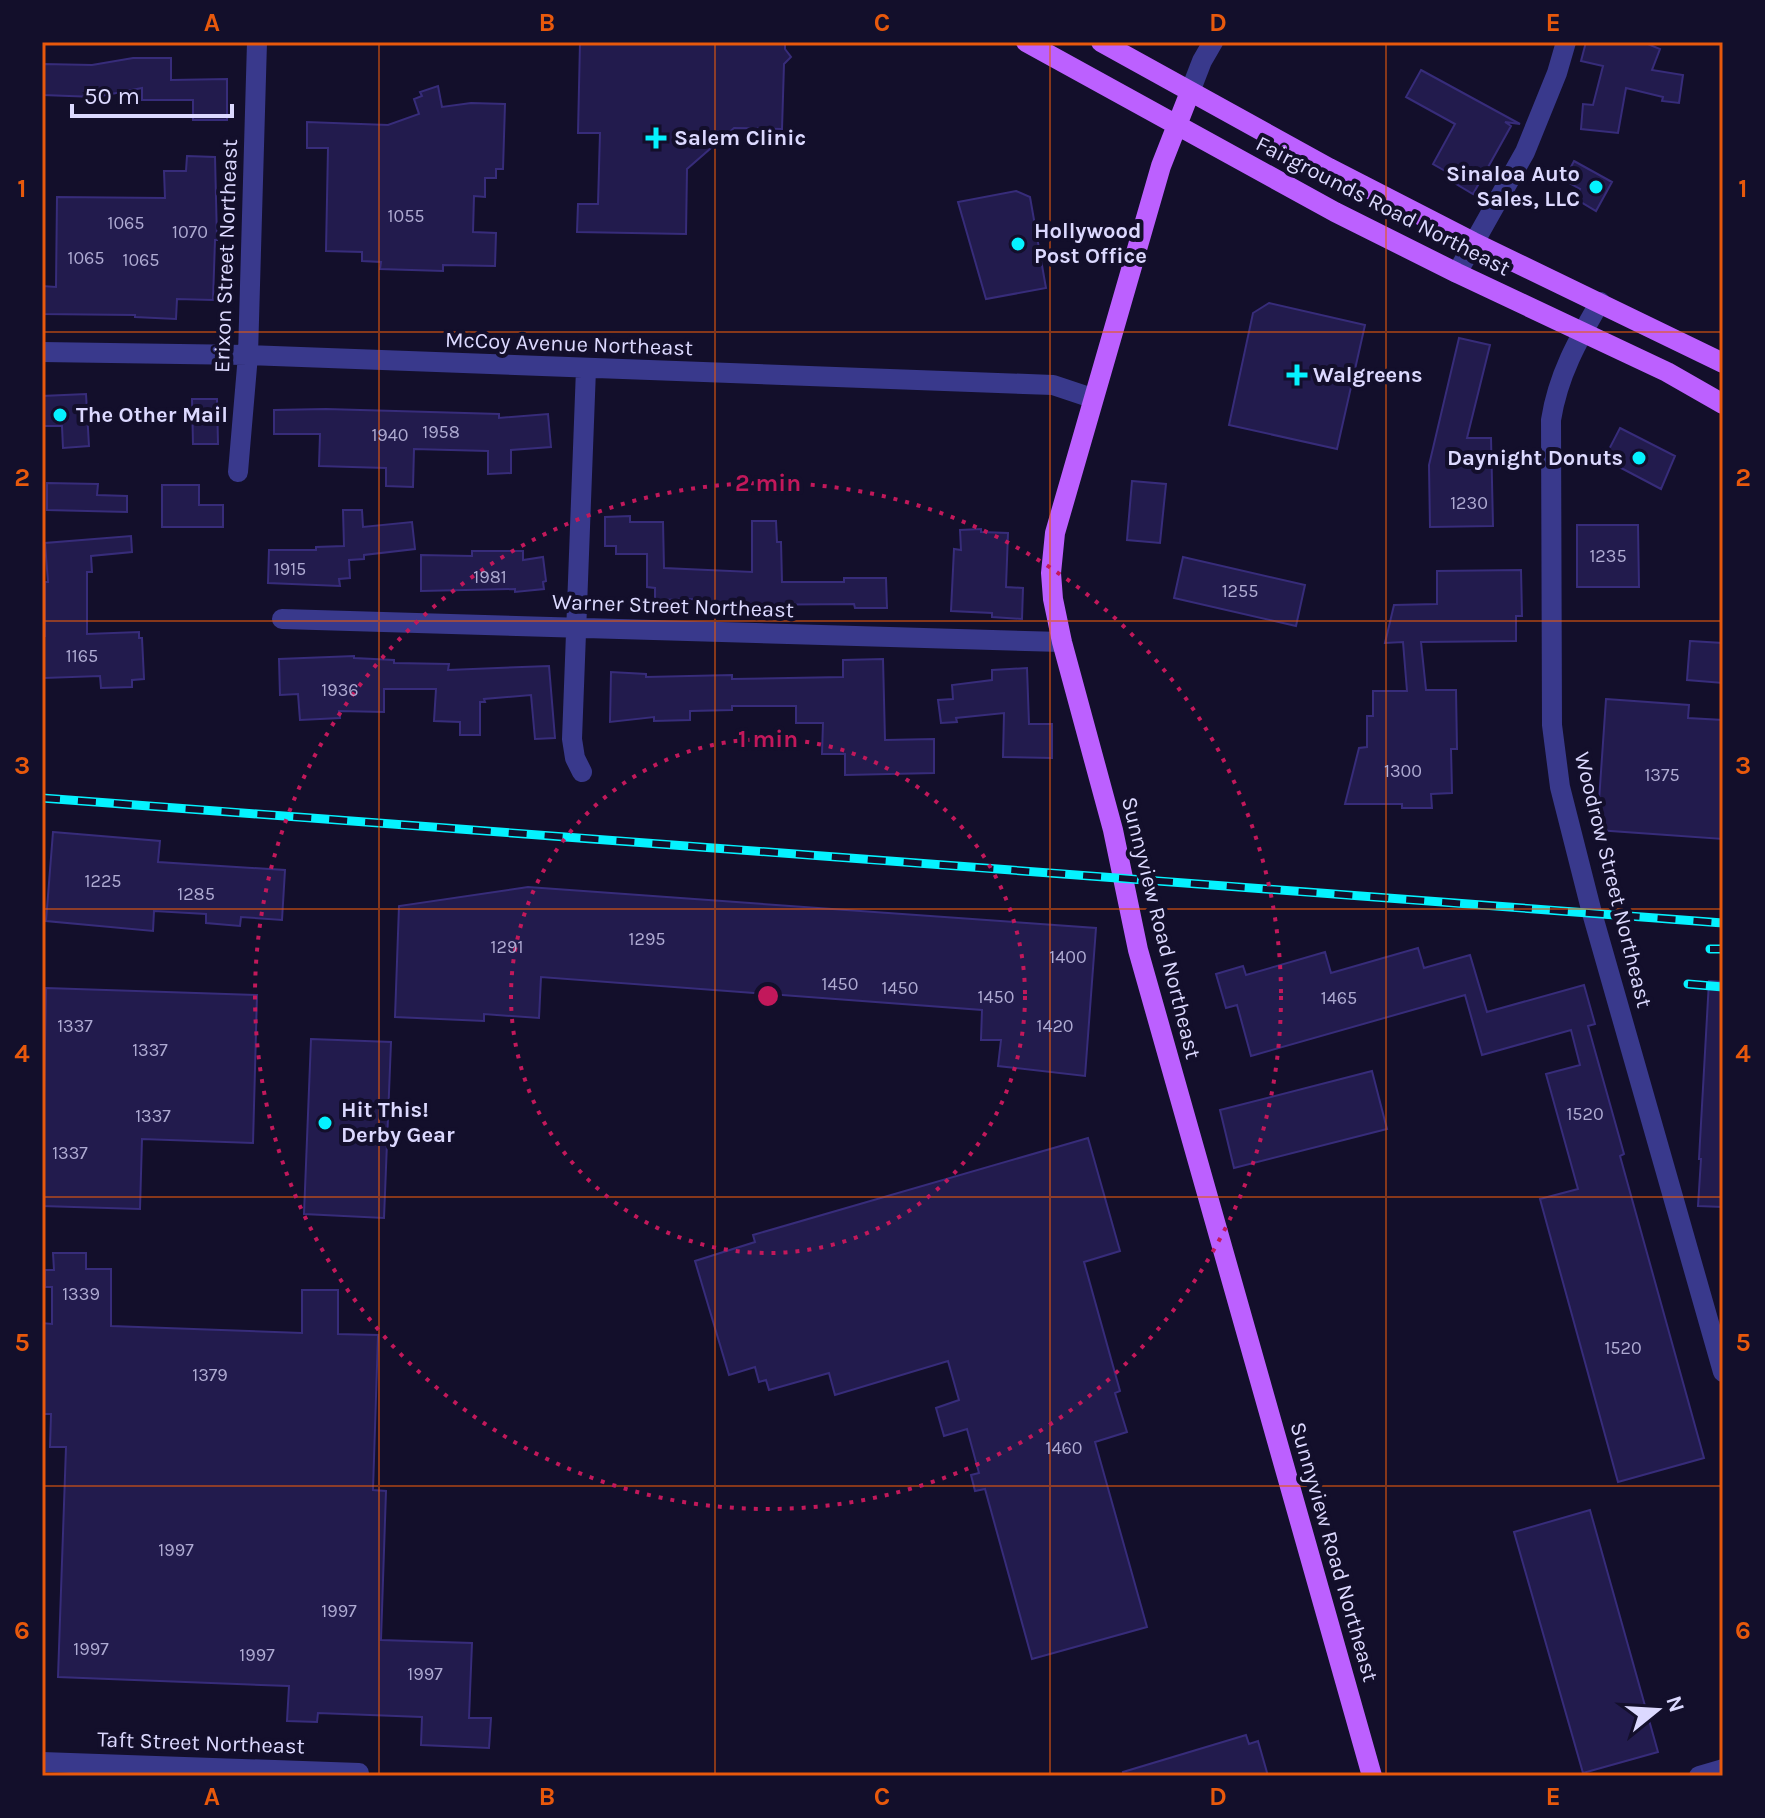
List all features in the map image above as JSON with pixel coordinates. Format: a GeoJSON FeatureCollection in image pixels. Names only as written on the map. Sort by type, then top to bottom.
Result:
{"type":"FeatureCollection","features":[{"type":"Feature","properties":{"kind":"main road","name":"Fairgrounds Road Northeast"},"geometry":{"type":"LineString","coordinates":[[1026,42],[1335,212],[1667,372],[1723,404]]}},
{"type":"Feature","properties":{"kind":"main road","name":"Fairgrounds Road Northeast"},"geometry":{"type":"LineString","coordinates":[[1101,42],[1473,242],[1723,363]]}},
{"type":"Feature","properties":{"kind":"main road","name":"Sunnyview Road Northeast"},"geometry":{"type":"LineString","coordinates":[[1190,92],[1161,166],[1092,398],[1055,533],[1051,573],[1062,642],[1113,830],[1138,950],[1372,1776]]}},
{"type":"Feature","properties":{"kind":"street","name":"Erixon Street Northeast"},"geometry":{"type":"LineString","coordinates":[[238,472],[248,355],[257,42]]}},
{"type":"Feature","properties":{"kind":"street"},"geometry":{"type":"LineString","coordinates":[[1190,92],[1213,42]]}},
{"type":"Feature","properties":{"kind":"street"},"geometry":{"type":"LineString","coordinates":[[1457,273],[1525,152],[1566,42]]}},
{"type":"Feature","properties":{"kind":"street","name":"Woodrow Street Northeast"},"geometry":{"type":"LineString","coordinates":[[1600,302],[1564,368],[1555,394],[1551,420],[1552,725],[1558,775],[1592,913],[1723,1372]]}},
{"type":"Feature","properties":{"kind":"street","name":"McCoy Avenue Northeast"},"geometry":{"type":"LineString","coordinates":[[42,352],[248,355],[1053,385],[1092,398]]}},
{"type":"Feature","properties":{"kind":"street"},"geometry":{"type":"LineString","coordinates":[[582,772],[575,758],[572,739],[586,369]]}},
{"type":"Feature","properties":{"kind":"street","name":"Warner Street Northeast"},"geometry":{"type":"LineString","coordinates":[[282,619],[1062,642]]}},
{"type":"Feature","properties":{"kind":"street","name":"Taft Street Northeast"},"geometry":{"type":"LineString","coordinates":[[42,1762],[227,1771],[359,1773]]}},
{"type":"Feature","properties":{"kind":"street"},"geometry":{"type":"LineString","coordinates":[[1699,1776],[1723,1769]]}},
{"type":"Feature","properties":{"kind":"building","name":"Salem Clinic"},"geometry":{"type":"Polygon","coordinates":[[[580,42],[785,42],[785,49],[791,57],[784,64],[782,129],[734,128],[687,169],[686,234],[577,232],[578,204],[598,204],[600,133],[578,133],[580,42]]]}},
{"type":"Feature","properties":{"kind":"building"},"geometry":{"type":"Polygon","coordinates":[[[1586,42],[1643,42],[1660,49],[1652,70],[1683,75],[1679,103],[1662,101],[1663,97],[1626,88],[1618,133],[1581,129],[1583,104],[1593,105],[1603,66],[1581,61],[1586,42]]]}},
{"type":"Feature","properties":{"kind":"building"},"geometry":{"type":"Polygon","coordinates":[[[133,58],[171,58],[171,80],[227,79],[227,120],[193,120],[193,100],[142,100],[142,88],[96,97],[43,95],[44,64],[92,65],[133,58]]]}},
{"type":"Feature","properties":{"kind":"building"},"geometry":{"type":"Polygon","coordinates":[[[1421,70],[1520,124],[1505,122],[1511,126],[1473,194],[1451,181],[1454,176],[1433,164],[1455,124],[1406,97],[1421,70]]]}},
{"type":"Feature","properties":{"kind":"building"},"geometry":{"type":"Polygon","coordinates":[[[438,86],[442,107],[471,103],[505,104],[503,169],[496,169],[496,178],[485,178],[485,197],[474,196],[473,232],[496,233],[495,266],[443,265],[443,271],[380,269],[381,262],[362,261],[362,252],[326,251],[328,148],[307,148],[307,122],[388,125],[419,114],[414,99],[422,96],[420,92],[438,86]]]}},
{"type":"Feature","properties":{"kind":"building"},"geometry":{"type":"Polygon","coordinates":[[[187,156],[215,157],[217,240],[213,300],[177,299],[176,319],[135,315],[42,314],[42,286],[56,287],[57,197],[165,198],[164,171],[186,171],[187,156]]]}},
{"type":"Feature","properties":{"kind":"building","name":"Sinaloa Auto Sales, LLC"},"geometry":{"type":"Polygon","coordinates":[[[1574,161],[1612,182],[1596,211],[1576,199],[1580,189],[1564,180],[1574,161]]]}},
{"type":"Feature","properties":{"kind":"building"},"geometry":{"type":"Polygon","coordinates":[[[1016,191],[1030,197],[1046,288],[986,299],[958,202],[1016,191]]]}},
{"type":"Feature","properties":{"kind":"building","name":"Walgreens"},"geometry":{"type":"Polygon","coordinates":[[[1269,303],[1365,325],[1337,449],[1229,425],[1253,313],[1269,303]]]}},
{"type":"Feature","properties":{"kind":"building"},"geometry":{"type":"Polygon","coordinates":[[[1459,338],[1490,345],[1467,438],[1491,438],[1493,526],[1430,527],[1429,465],[1459,338]]]}},
{"type":"Feature","properties":{"kind":"building"},"geometry":{"type":"Polygon","coordinates":[[[86,394],[89,446],[63,448],[62,426],[43,426],[42,396],[86,394]]]}},
{"type":"Feature","properties":{"kind":"building"},"geometry":{"type":"Polygon","coordinates":[[[192,399],[217,399],[218,444],[193,444],[192,399]]]}},
{"type":"Feature","properties":{"kind":"building"},"geometry":{"type":"Polygon","coordinates":[[[274,410],[499,414],[499,418],[548,414],[551,447],[511,450],[511,473],[488,474],[488,451],[414,449],[413,487],[386,486],[386,468],[319,466],[320,434],[274,434],[274,410]]]}},
{"type":"Feature","properties":{"kind":"building","name":"Daynight Donuts"},"geometry":{"type":"Polygon","coordinates":[[[1620,428],[1675,456],[1661,489],[1604,459],[1620,428]]]}},
{"type":"Feature","properties":{"kind":"building"},"geometry":{"type":"Polygon","coordinates":[[[1132,481],[1166,484],[1160,543],[1127,540],[1132,481]]]}},
{"type":"Feature","properties":{"kind":"building"},"geometry":{"type":"Polygon","coordinates":[[[47,483],[98,484],[97,495],[127,496],[127,512],[47,510],[47,483]]]}},
{"type":"Feature","properties":{"kind":"building"},"geometry":{"type":"Polygon","coordinates":[[[162,485],[199,485],[199,505],[223,505],[223,527],[162,527],[162,485]]]}},
{"type":"Feature","properties":{"kind":"building"},"geometry":{"type":"Polygon","coordinates":[[[343,510],[362,510],[363,527],[412,522],[415,549],[364,555],[364,559],[349,560],[350,578],[339,579],[340,586],[268,583],[269,550],[316,550],[316,547],[344,546],[343,510]]]}},
{"type":"Feature","properties":{"kind":"building"},"geometry":{"type":"Polygon","coordinates":[[[630,516],[630,522],[663,522],[664,568],[752,572],[752,521],[776,521],[777,542],[781,542],[782,582],[886,578],[887,608],[855,608],[854,604],[742,605],[701,603],[701,599],[655,600],[655,588],[647,587],[647,554],[616,554],[616,546],[605,546],[605,517],[630,516]]]}},
{"type":"Feature","properties":{"kind":"building"},"geometry":{"type":"Polygon","coordinates":[[[1577,525],[1638,525],[1639,587],[1577,587],[1577,525]]]}},
{"type":"Feature","properties":{"kind":"building"},"geometry":{"type":"Polygon","coordinates":[[[981,529],[981,532],[1008,533],[1006,587],[1023,588],[1022,619],[992,617],[992,613],[951,611],[954,549],[961,550],[960,530],[981,529]]]}},
{"type":"Feature","properties":{"kind":"building"},"geometry":{"type":"Polygon","coordinates":[[[131,536],[132,552],[91,556],[92,572],[87,572],[87,634],[139,632],[144,679],[132,680],[132,687],[101,688],[100,676],[44,678],[42,636],[45,636],[45,582],[48,582],[45,543],[131,536]]]}},
{"type":"Feature","properties":{"kind":"building"},"geometry":{"type":"Polygon","coordinates":[[[472,551],[523,551],[523,560],[543,557],[544,589],[515,592],[515,589],[421,591],[421,555],[472,556],[472,551]]]}},
{"type":"Feature","properties":{"kind":"building"},"geometry":{"type":"Polygon","coordinates":[[[1183,557],[1305,585],[1296,626],[1174,598],[1183,557]]]}},
{"type":"Feature","properties":{"kind":"building"},"geometry":{"type":"Polygon","coordinates":[[[1521,570],[1522,616],[1516,616],[1516,641],[1421,642],[1426,690],[1456,690],[1457,749],[1451,749],[1452,793],[1431,794],[1432,808],[1402,808],[1402,804],[1345,804],[1359,748],[1367,747],[1367,716],[1373,716],[1373,691],[1407,691],[1403,642],[1385,643],[1394,605],[1437,604],[1437,571],[1521,570]]]}},
{"type":"Feature","properties":{"kind":"building"},"geometry":{"type":"Polygon","coordinates":[[[1690,641],[1723,643],[1723,683],[1687,680],[1690,641]]]}},
{"type":"Feature","properties":{"kind":"building"},"geometry":{"type":"Polygon","coordinates":[[[354,656],[394,660],[394,663],[449,664],[448,670],[549,666],[555,738],[535,739],[531,695],[484,699],[485,702],[480,702],[480,735],[460,735],[460,722],[434,721],[436,689],[384,689],[384,712],[339,711],[340,718],[300,720],[298,694],[280,695],[279,659],[354,656]]]}},
{"type":"Feature","properties":{"kind":"building"},"geometry":{"type":"Polygon","coordinates":[[[883,659],[885,740],[934,739],[934,773],[845,775],[845,754],[822,754],[823,723],[796,723],[796,706],[732,706],[732,710],[690,711],[690,720],[654,721],[654,717],[610,722],[611,672],[646,674],[646,677],[732,675],[732,679],[843,677],[843,660],[883,659]]]}},
{"type":"Feature","properties":{"kind":"building"},"geometry":{"type":"Polygon","coordinates":[[[1027,668],[1029,724],[1052,724],[1052,758],[1003,757],[1004,713],[956,718],[957,722],[941,723],[938,700],[953,699],[952,685],[992,680],[992,670],[1027,668]]]}},
{"type":"Feature","properties":{"kind":"building"},"geometry":{"type":"Polygon","coordinates":[[[1606,699],[1689,705],[1688,718],[1723,720],[1723,839],[1597,830],[1606,699]]]}},
{"type":"Feature","properties":{"kind":"building"},"geometry":{"type":"Polygon","coordinates":[[[53,832],[160,841],[158,862],[285,870],[282,920],[241,917],[240,926],[206,923],[206,914],[154,911],[153,931],[46,921],[53,832]]]}},
{"type":"Feature","properties":{"kind":"building"},"geometry":{"type":"Polygon","coordinates":[[[528,887],[1096,928],[1085,1076],[998,1066],[1001,1040],[981,1040],[982,1010],[541,977],[539,1018],[484,1014],[484,1021],[395,1017],[399,906],[528,887]]]}},
{"type":"Feature","properties":{"kind":"building"},"geometry":{"type":"Polygon","coordinates":[[[1418,948],[1424,968],[1470,955],[1487,1012],[1584,985],[1595,1024],[1588,1026],[1624,1154],[1620,1156],[1704,1458],[1618,1482],[1540,1199],[1578,1189],[1546,1074],[1580,1065],[1571,1030],[1482,1055],[1465,995],[1251,1056],[1237,1005],[1226,1008],[1216,974],[1243,966],[1246,975],[1325,952],[1331,973],[1418,948]]]}},
{"type":"Feature","properties":{"kind":"building"},"geometry":{"type":"Polygon","coordinates":[[[1709,981],[1723,982],[1723,1207],[1698,1206],[1709,981]]]}},
{"type":"Feature","properties":{"kind":"building"},"geometry":{"type":"Polygon","coordinates":[[[46,988],[257,995],[253,1143],[142,1139],[140,1209],[42,1206],[46,988]]]}},
{"type":"Feature","properties":{"kind":"building"},"geometry":{"type":"Polygon","coordinates":[[[311,1039],[391,1042],[384,1218],[304,1214],[311,1039]]]}},
{"type":"Feature","properties":{"kind":"building"},"geometry":{"type":"Polygon","coordinates":[[[1372,1071],[1387,1129],[1234,1168],[1220,1110],[1372,1071]]]}},
{"type":"Feature","properties":{"kind":"building"},"geometry":{"type":"Polygon","coordinates":[[[1088,1138],[1120,1251],[1084,1262],[1120,1391],[1115,1393],[1127,1432],[1095,1442],[1147,1627],[1032,1659],[985,1489],[975,1491],[971,1475],[979,1473],[967,1429],[944,1436],[936,1408],[959,1400],[948,1361],[835,1395],[829,1373],[769,1390],[766,1380],[759,1382],[755,1367],[729,1375],[695,1261],[755,1242],[753,1235],[1088,1138]]]}},
{"type":"Feature","properties":{"kind":"building"},"geometry":{"type":"Polygon","coordinates":[[[53,1253],[86,1253],[86,1269],[111,1269],[111,1326],[302,1333],[302,1290],[338,1290],[338,1334],[378,1335],[373,1490],[386,1491],[381,1640],[472,1643],[469,1718],[491,1718],[489,1748],[421,1745],[422,1717],[318,1713],[317,1722],[287,1721],[289,1686],[58,1677],[66,1447],[50,1447],[51,1414],[42,1414],[42,1323],[52,1324],[52,1287],[45,1287],[45,1270],[54,1270],[53,1253]]]}},
{"type":"Feature","properties":{"kind":"building"},"geometry":{"type":"Polygon","coordinates":[[[1590,1510],[1658,1752],[1583,1773],[1514,1532],[1590,1510]]]}},
{"type":"Feature","properties":{"kind":"building"},"geometry":{"type":"Polygon","coordinates":[[[1246,1735],[1249,1744],[1258,1741],[1268,1776],[1124,1776],[1123,1772],[1246,1735]]]}},
{"type":"Feature","properties":{"kind":"railway"},"geometry":{"type":"LineString","coordinates":[[42,798],[1723,923]]}},
{"type":"Feature","properties":{"kind":"railway"},"geometry":{"type":"LineString","coordinates":[[1710,949],[1723,949]]}},
{"type":"Feature","properties":{"kind":"railway"},"geometry":{"type":"LineString","coordinates":[[1688,984],[1723,987]]}},
{"type":"Feature","properties":{"kind":"place","name":"Salem Clinic"},"geometry":{"type":"Point","coordinates":[656,138]}},
{"type":"Feature","properties":{"kind":"place","name":"Sinaloa Auto Sales, LLC"},"geometry":{"type":"Point","coordinates":[1596,187]}},
{"type":"Feature","properties":{"kind":"place","name":"Hollywood Post Office"},"geometry":{"type":"Point","coordinates":[1018,244]}},
{"type":"Feature","properties":{"kind":"place","name":"Walgreens"},"geometry":{"type":"Point","coordinates":[1297,375]}},
{"type":"Feature","properties":{"kind":"place","name":"The Other Mail"},"geometry":{"type":"Point","coordinates":[60,415]}},
{"type":"Feature","properties":{"kind":"place","name":"Daynight Donuts"},"geometry":{"type":"Point","coordinates":[1639,458]}},
{"type":"Feature","properties":{"kind":"place","name":"Hit This! Derby Gear"},"geometry":{"type":"Point","coordinates":[325,1123]}}]}
